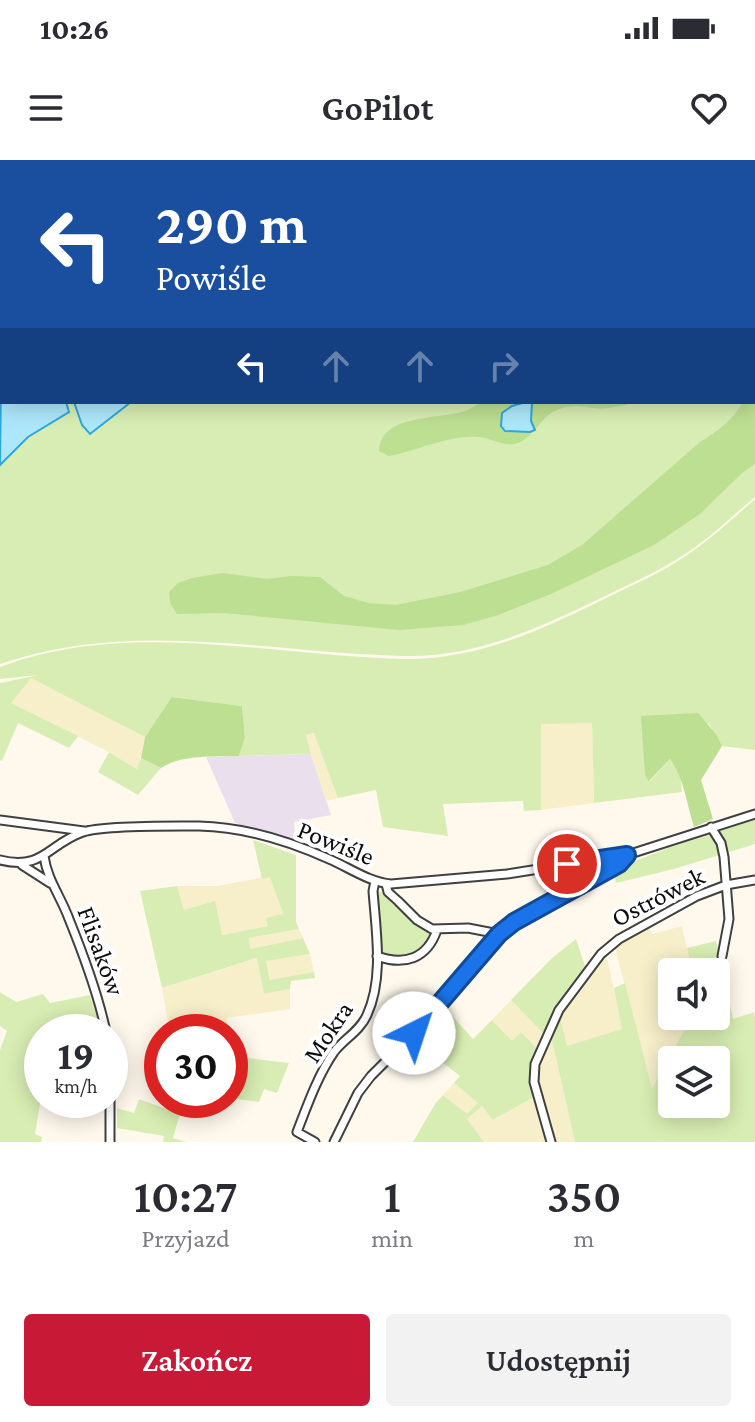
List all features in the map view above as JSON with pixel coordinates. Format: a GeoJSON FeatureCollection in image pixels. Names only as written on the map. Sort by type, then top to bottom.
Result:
{"type":"FeatureCollection","features":[{"type":"Feature","properties":{"kind":"street","name":"Powiśle"},"geometry":{"type":"LineString","coordinates":[[0,820],[84,831],[220,828],[311,852],[386,884],[480,877],[627,855],[755,814]]}},
{"type":"Feature","properties":{"kind":"street"},"geometry":{"type":"LineString","coordinates":[[711,827],[723,851],[726,885],[728,931],[722,956]]}},
{"type":"Feature","properties":{"kind":"street"},"geometry":{"type":"LineString","coordinates":[[0,860],[22,865],[44,856],[84,831]]}},
{"type":"Feature","properties":{"kind":"street","name":"Ostrówek"},"geometry":{"type":"LineString","coordinates":[[334,1142],[358,1093],[371,1076],[414,1033],[499,934],[514,922],[619,864],[627,855]]}},
{"type":"Feature","properties":{"kind":"street","name":"Flisaków"},"geometry":{"type":"LineString","coordinates":[[44,856],[89,973],[101,1014]]}},
{"type":"Feature","properties":{"kind":"street","name":"Flisaków"},"geometry":{"type":"LineString","coordinates":[[22,865],[53,885]]}},
{"type":"Feature","properties":{"kind":"street","name":"Ostrówek"},"geometry":{"type":"LineString","coordinates":[[551,1142],[533,1073],[535,1064],[559,1010],[608,946],[682,904],[726,885],[755,880]]}},
{"type":"Feature","properties":{"kind":"street","name":"Mokra"},"geometry":{"type":"LineString","coordinates":[[293,1142],[332,1055],[368,1013],[377,956],[375,881]]}},
{"type":"Feature","properties":{"kind":"street"},"geometry":{"type":"LineString","coordinates":[[386,884],[388,892],[417,920],[437,930],[468,928],[499,934]]}},
{"type":"Feature","properties":{"kind":"street"},"geometry":{"type":"LineString","coordinates":[[377,956],[398,961],[416,958],[430,946],[437,930]]}},
{"type":"Feature","properties":{"kind":"street"},"geometry":{"type":"LineString","coordinates":[[110,1118],[110,1142]]}},
{"type":"Feature","properties":{"kind":"street"},"geometry":{"type":"LineString","coordinates":[[297,1132],[315,1142]]}},
{"type":"Feature","properties":{"kind":"shaded area"},"geometry":{"type":"Polygon","coordinates":[[[31,677],[145,737],[138,769],[10,703],[31,677]]]}},
{"type":"Feature","properties":{"kind":"shaded area"},"geometry":{"type":"Polygon","coordinates":[[[592,723],[594,803],[541,810],[540,724],[592,723]]]}},
{"type":"Feature","properties":{"kind":"shaded area"},"geometry":{"type":"Polygon","coordinates":[[[315,733],[338,798],[326,801],[305,735],[315,733]]]}},
{"type":"Feature","properties":{"kind":"shaded area"},"geometry":{"type":"Polygon","coordinates":[[[311,754],[331,815],[294,822],[295,840],[235,823],[206,757],[311,754]]]}},
{"type":"Feature","properties":{"kind":"shaded area"},"geometry":{"type":"Polygon","coordinates":[[[270,876],[283,915],[268,926],[221,935],[184,910],[177,886],[217,886],[270,876]]]}},
{"type":"Feature","properties":{"kind":"shaded area"},"geometry":{"type":"Polygon","coordinates":[[[682,926],[689,958],[658,958],[658,1030],[685,1030],[676,1046],[658,1046],[658,1080],[652,1091],[614,944],[649,927],[652,934],[682,926]]]}},
{"type":"Feature","properties":{"kind":"shaded area"},"geometry":{"type":"Polygon","coordinates":[[[299,929],[303,938],[250,949],[249,938],[299,929]]]}},
{"type":"Feature","properties":{"kind":"shaded area"},"geometry":{"type":"Polygon","coordinates":[[[310,954],[314,972],[271,981],[266,961],[310,954]]]}},
{"type":"Feature","properties":{"kind":"shaded area"},"geometry":{"type":"Polygon","coordinates":[[[606,954],[623,1029],[567,1047],[559,1013],[606,954]]]}},
{"type":"Feature","properties":{"kind":"shaded area"},"geometry":{"type":"Polygon","coordinates":[[[258,958],[264,994],[290,989],[290,1009],[248,1015],[167,1014],[162,988],[258,958]]]}},
{"type":"Feature","properties":{"kind":"shaded area"},"geometry":{"type":"Polygon","coordinates":[[[511,1000],[545,1035],[538,1050],[512,1042],[492,1020],[511,1000]]]}},
{"type":"Feature","properties":{"kind":"shaded area"},"geometry":{"type":"Polygon","coordinates":[[[550,1032],[575,1142],[554,1142],[536,1075],[537,1063],[550,1032]]]}},
{"type":"Feature","properties":{"kind":"shaded area"},"geometry":{"type":"Polygon","coordinates":[[[454,1083],[478,1103],[468,1115],[443,1095],[454,1083]]]}},
{"type":"Feature","properties":{"kind":"shaded area"},"geometry":{"type":"Polygon","coordinates":[[[536,1096],[549,1142],[484,1142],[467,1119],[482,1106],[494,1120],[536,1096]]]}},
{"type":"Feature","properties":{"kind":"green space"},"geometry":{"type":"Polygon","coordinates":[[[67,404],[75,404],[90,434],[128,404],[755,404],[755,497],[712,534],[664,567],[552,621],[480,647],[403,656],[151,640],[50,650],[0,664],[0,465],[28,437],[69,412],[67,404]]]}},
{"type":"Feature","properties":{"kind":"green space"},"geometry":{"type":"Polygon","coordinates":[[[478,404],[628,404],[608,408],[562,408],[551,413],[527,438],[514,444],[468,437],[445,440],[389,456],[379,451],[382,439],[400,424],[465,411],[478,404]]]}},
{"type":"Feature","properties":{"kind":"green space"},"geometry":{"type":"Polygon","coordinates":[[[742,404],[755,404],[755,464],[700,514],[654,545],[551,594],[498,615],[463,625],[399,630],[224,613],[177,614],[170,603],[169,592],[178,583],[223,573],[267,579],[320,577],[344,596],[368,603],[396,605],[460,592],[548,565],[582,545],[734,415],[742,404]]]}},
{"type":"Feature","properties":{"kind":"green space"},"geometry":{"type":"Polygon","coordinates":[[[755,499],[755,750],[722,746],[709,724],[642,716],[645,775],[650,781],[670,759],[680,773],[682,792],[594,803],[592,723],[541,724],[541,810],[524,811],[523,801],[443,804],[448,836],[383,827],[376,790],[338,798],[314,733],[306,735],[311,754],[239,756],[245,738],[242,706],[173,697],[145,737],[31,678],[11,703],[78,736],[69,748],[18,723],[0,760],[0,683],[39,675],[0,679],[0,667],[49,652],[149,642],[403,659],[456,655],[507,641],[556,622],[659,572],[699,547],[755,499]]]}},
{"type":"Feature","properties":{"kind":"green space"},"geometry":{"type":"Polygon","coordinates":[[[172,697],[242,706],[245,738],[239,756],[189,758],[161,768],[141,758],[145,737],[172,697]]]}},
{"type":"Feature","properties":{"kind":"green space"},"geometry":{"type":"Polygon","coordinates":[[[698,713],[722,746],[701,780],[713,819],[694,827],[682,783],[670,759],[649,781],[645,775],[641,716],[698,713]]]}},
{"type":"Feature","properties":{"kind":"green space"},"geometry":{"type":"Polygon","coordinates":[[[109,752],[137,769],[141,758],[161,768],[138,795],[98,772],[109,752]]]}},
{"type":"Feature","properties":{"kind":"green space"},"geometry":{"type":"Polygon","coordinates":[[[755,818],[755,844],[616,883],[612,870],[730,824],[755,818]]]}},
{"type":"Feature","properties":{"kind":"green space"},"geometry":{"type":"Polygon","coordinates":[[[253,840],[296,855],[296,922],[299,929],[249,938],[250,949],[303,938],[310,954],[266,961],[270,980],[314,972],[315,978],[291,981],[290,989],[264,994],[257,958],[162,988],[140,891],[177,886],[184,910],[215,901],[222,935],[268,926],[266,918],[283,914],[270,877],[262,879],[253,840]]]}},
{"type":"Feature","properties":{"kind":"green space"},"geometry":{"type":"Polygon","coordinates":[[[380,891],[429,931],[430,942],[419,951],[402,957],[382,954],[376,893],[380,891]]]}},
{"type":"Feature","properties":{"kind":"green space"},"geometry":{"type":"Polygon","coordinates":[[[576,939],[586,969],[543,1033],[511,1000],[552,958],[576,939]]]}},
{"type":"Feature","properties":{"kind":"green space"},"geometry":{"type":"Polygon","coordinates":[[[716,941],[720,958],[689,958],[687,948],[716,941]]]}},
{"type":"Feature","properties":{"kind":"green space"},"geometry":{"type":"Polygon","coordinates":[[[625,983],[652,1089],[658,1078],[658,1118],[730,1118],[730,1046],[676,1046],[684,1030],[730,1030],[730,1005],[733,1019],[754,1012],[755,1142],[575,1142],[550,1032],[559,1013],[567,1046],[622,1029],[614,988],[625,983]]]}},
{"type":"Feature","properties":{"kind":"green space"},"geometry":{"type":"Polygon","coordinates":[[[0,992],[16,1002],[43,994],[50,1003],[90,995],[96,1014],[24,1014],[24,1118],[38,1118],[35,1134],[42,1137],[41,1142],[0,1142],[0,1050],[7,1031],[0,1026],[0,992]]]}},
{"type":"Feature","properties":{"kind":"green space"},"geometry":{"type":"Polygon","coordinates":[[[442,1005],[473,1039],[492,1020],[512,1041],[521,1032],[538,1050],[532,1073],[536,1096],[493,1120],[482,1106],[467,1119],[484,1142],[413,1142],[443,1095],[467,1114],[478,1103],[454,1083],[460,1076],[414,1040],[442,1005]]]}},
{"type":"Feature","properties":{"kind":"green space"},"geometry":{"type":"Polygon","coordinates":[[[248,1058],[289,1063],[277,1093],[264,1089],[259,1102],[248,1100],[248,1058]]]}},
{"type":"Feature","properties":{"kind":"green space"},"geometry":{"type":"Polygon","coordinates":[[[139,1099],[144,1101],[144,1118],[179,1118],[173,1138],[186,1142],[163,1142],[164,1136],[117,1128],[117,1118],[128,1118],[128,1111],[134,1113],[139,1099]]]}},
{"type":"Feature","properties":{"kind":"water"},"geometry":{"type":"Polygon","coordinates":[[[1,404],[67,404],[69,412],[28,437],[0,465],[1,404]]]}},
{"type":"Feature","properties":{"kind":"water"},"geometry":{"type":"Polygon","coordinates":[[[75,404],[128,404],[90,434],[82,425],[75,404]]]}},
{"type":"Feature","properties":{"kind":"water"},"geometry":{"type":"Polygon","coordinates":[[[532,404],[531,421],[535,430],[505,431],[501,426],[502,413],[512,406],[532,404]]]}},
{"type":"Feature","properties":{"kind":"route"},"geometry":{"type":"LineString","coordinates":[[414,1033],[499,934],[514,922],[619,864],[627,855],[567,864]]}}]}
